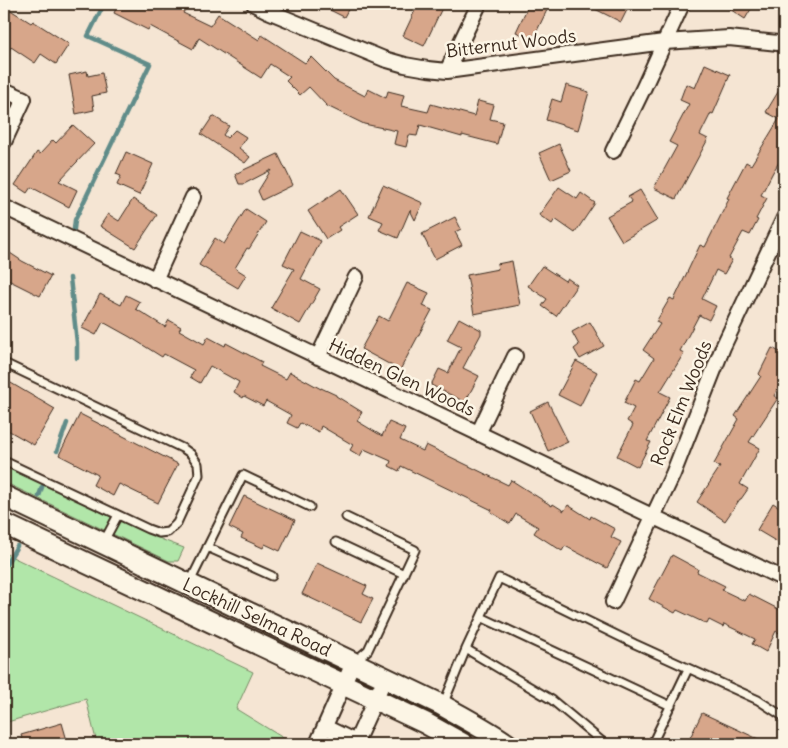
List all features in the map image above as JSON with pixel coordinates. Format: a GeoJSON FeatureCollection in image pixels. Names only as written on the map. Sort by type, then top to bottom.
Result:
{"type":"FeatureCollection","features":[{"type":"Feature","properties":{"kind":"main road","name":"Lockhill Selma Road"},"geometry":{"type":"LineString","coordinates":[[4,496],[443,706],[507,744]]}},
{"type":"Feature","properties":{"kind":"main road","name":"Lockhill Selma Road"},"geometry":{"type":"LineString","coordinates":[[4,524],[425,723],[464,744]]}},
{"type":"Feature","properties":{"kind":"street","name":"Bitternut Woods"},"geometry":{"type":"LineString","coordinates":[[254,4],[270,7],[384,59],[428,70],[447,71],[664,42],[729,38],[784,45]]}},
{"type":"Feature","properties":{"kind":"street"},"geometry":{"type":"LineString","coordinates":[[447,71],[479,4]]}},
{"type":"Feature","properties":{"kind":"street"},"geometry":{"type":"LineString","coordinates":[[613,151],[682,4]]}},
{"type":"Feature","properties":{"kind":"street"},"geometry":{"type":"LineString","coordinates":[[4,90],[24,100],[4,142]]}},
{"type":"Feature","properties":{"kind":"street"},"geometry":{"type":"LineString","coordinates":[[154,280],[193,197]]}},
{"type":"Feature","properties":{"kind":"street","name":"Hidden Glen Woods"},"geometry":{"type":"LineString","coordinates":[[4,207],[784,579]]}},
{"type":"Feature","properties":{"kind":"street","name":"Rock Elm Woods"},"geometry":{"type":"LineString","coordinates":[[613,602],[673,474],[723,347],[784,218]]}},
{"type":"Feature","properties":{"kind":"street"},"geometry":{"type":"LineString","coordinates":[[318,357],[356,277]]}},
{"type":"Feature","properties":{"kind":"street"},"geometry":{"type":"LineString","coordinates":[[478,434],[514,356]]}},
{"type":"Feature","properties":{"kind":"street"},"geometry":{"type":"LineString","coordinates":[[92,566],[103,543]]}},
{"type":"Feature","properties":{"kind":"street"},"geometry":{"type":"LineString","coordinates":[[317,744],[353,663]]}},
{"type":"Feature","properties":{"kind":"street"},"geometry":{"type":"LineString","coordinates":[[325,726],[355,743],[385,678]]}},
{"type":"Feature","properties":{"kind":"lane"},"geometry":{"type":"LineString","coordinates":[[4,362],[184,449],[191,454],[198,464],[198,475],[176,523],[168,532],[159,533],[4,463]]}},
{"type":"Feature","properties":{"kind":"lane"},"geometry":{"type":"LineString","coordinates":[[188,584],[243,475],[310,508]]}},
{"type":"Feature","properties":{"kind":"lane"},"geometry":{"type":"LineString","coordinates":[[103,543],[118,515]]}},
{"type":"Feature","properties":{"kind":"lane"},"geometry":{"type":"LineString","coordinates":[[346,517],[415,550],[368,650],[353,663]]}},
{"type":"Feature","properties":{"kind":"lane"},"geometry":{"type":"LineString","coordinates":[[336,542],[404,574]]}},
{"type":"Feature","properties":{"kind":"lane"},"geometry":{"type":"LineString","coordinates":[[207,547],[272,576]]}},
{"type":"Feature","properties":{"kind":"lane"},"geometry":{"type":"LineString","coordinates":[[443,706],[466,649],[499,578],[688,669],[758,700],[784,717]]}},
{"type":"Feature","properties":{"kind":"lane"},"geometry":{"type":"LineString","coordinates":[[481,616],[670,706]]}},
{"type":"Feature","properties":{"kind":"lane"},"geometry":{"type":"LineString","coordinates":[[466,649],[552,700],[605,744]]}},
{"type":"Feature","properties":{"kind":"lane"},"geometry":{"type":"LineString","coordinates":[[652,744],[688,669]]}},
{"type":"Feature","properties":{"kind":"green space"},"geometry":{"type":"Polygon","coordinates":[[[4,464],[163,540],[184,548],[178,561],[169,561],[4,482],[4,464]]]}},
{"type":"Feature","properties":{"kind":"green space"},"geometry":{"type":"Polygon","coordinates":[[[4,553],[253,672],[236,709],[293,744],[97,744],[86,699],[4,723],[4,553]]]}},
{"type":"Feature","properties":{"kind":"building"},"geometry":{"type":"Polygon","coordinates":[[[118,4],[188,4],[183,13],[210,26],[218,14],[259,40],[262,35],[305,63],[311,57],[334,80],[365,96],[368,89],[386,98],[388,91],[404,95],[401,106],[428,112],[431,104],[474,116],[478,101],[494,105],[490,119],[503,122],[497,144],[462,135],[462,137],[420,125],[417,136],[409,135],[406,147],[394,144],[397,131],[364,124],[327,106],[309,87],[300,95],[286,81],[290,77],[270,64],[261,78],[199,38],[193,49],[150,26],[148,30],[114,13],[118,4]]]}},
{"type":"Feature","properties":{"kind":"building"},"geometry":{"type":"Polygon","coordinates":[[[318,4],[351,4],[344,17],[318,4]]]}},
{"type":"Feature","properties":{"kind":"building"},"geometry":{"type":"Polygon","coordinates":[[[418,4],[432,4],[442,8],[424,46],[403,36],[418,4]]]}},
{"type":"Feature","properties":{"kind":"building"},"geometry":{"type":"Polygon","coordinates":[[[529,4],[547,10],[533,39],[516,32],[529,4]]]}},
{"type":"Feature","properties":{"kind":"building"},"geometry":{"type":"Polygon","coordinates":[[[585,4],[630,4],[621,22],[585,4]]]}},
{"type":"Feature","properties":{"kind":"building"},"geometry":{"type":"Polygon","coordinates":[[[722,4],[744,4],[751,9],[745,19],[722,4]]]}},
{"type":"Feature","properties":{"kind":"building"},"geometry":{"type":"Polygon","coordinates":[[[4,6],[31,23],[33,21],[69,44],[56,64],[41,54],[35,63],[11,47],[4,58],[4,6]]]}},
{"type":"Feature","properties":{"kind":"building"},"geometry":{"type":"Polygon","coordinates":[[[705,64],[730,75],[713,114],[711,113],[700,135],[708,139],[676,199],[654,188],[677,146],[669,142],[689,104],[680,100],[686,84],[695,88],[705,64]]]}},
{"type":"Feature","properties":{"kind":"building"},"geometry":{"type":"Polygon","coordinates":[[[87,71],[88,76],[102,73],[106,93],[92,96],[94,110],[76,114],[69,75],[87,71]]]}},
{"type":"Feature","properties":{"kind":"building"},"geometry":{"type":"Polygon","coordinates":[[[784,82],[784,154],[761,195],[767,198],[750,235],[743,232],[729,258],[732,260],[724,274],[716,270],[702,299],[716,306],[709,320],[699,315],[680,351],[684,353],[660,392],[670,397],[647,441],[651,442],[638,467],[617,456],[633,425],[627,421],[634,408],[624,403],[636,379],[640,381],[654,358],[643,350],[660,324],[656,322],[670,298],[674,300],[700,245],[705,247],[746,162],[751,165],[779,119],[766,112],[784,82]]]}},
{"type":"Feature","properties":{"kind":"building"},"geometry":{"type":"Polygon","coordinates":[[[566,85],[589,92],[578,130],[546,120],[552,99],[561,102],[566,85]]]}},
{"type":"Feature","properties":{"kind":"building"},"geometry":{"type":"Polygon","coordinates":[[[213,116],[229,126],[223,135],[227,138],[235,130],[246,137],[239,148],[250,157],[245,163],[201,134],[213,116]]]}},
{"type":"Feature","properties":{"kind":"building"},"geometry":{"type":"Polygon","coordinates":[[[73,125],[94,144],[59,181],[77,190],[69,207],[31,187],[27,193],[15,185],[37,152],[40,154],[53,140],[56,143],[73,125]]]}},
{"type":"Feature","properties":{"kind":"building"},"geometry":{"type":"Polygon","coordinates":[[[559,144],[571,171],[551,180],[539,153],[559,144]]]}},
{"type":"Feature","properties":{"kind":"building"},"geometry":{"type":"Polygon","coordinates":[[[126,152],[153,164],[139,195],[117,185],[121,176],[116,174],[126,152]]]}},
{"type":"Feature","properties":{"kind":"building"},"geometry":{"type":"Polygon","coordinates":[[[278,154],[293,185],[262,200],[258,191],[271,170],[244,184],[239,184],[235,174],[278,154]]]}},
{"type":"Feature","properties":{"kind":"building"},"geometry":{"type":"Polygon","coordinates":[[[383,185],[423,203],[415,220],[410,210],[398,238],[379,230],[383,222],[369,216],[383,185]]]}},
{"type":"Feature","properties":{"kind":"building"},"geometry":{"type":"Polygon","coordinates":[[[559,187],[577,199],[581,193],[595,203],[575,233],[555,219],[552,224],[539,215],[559,187]]]}},
{"type":"Feature","properties":{"kind":"building"},"geometry":{"type":"Polygon","coordinates":[[[341,189],[358,214],[338,227],[340,230],[326,239],[308,211],[341,189]]]}},
{"type":"Feature","properties":{"kind":"building"},"geometry":{"type":"Polygon","coordinates":[[[640,190],[658,220],[622,241],[607,216],[632,202],[628,197],[640,190]]]}},
{"type":"Feature","properties":{"kind":"building"},"geometry":{"type":"Polygon","coordinates":[[[133,199],[157,215],[135,248],[100,226],[108,214],[119,221],[133,199]]]}},
{"type":"Feature","properties":{"kind":"building"},"geometry":{"type":"Polygon","coordinates":[[[246,209],[266,222],[235,268],[246,275],[238,288],[199,265],[215,238],[224,244],[246,209]]]}},
{"type":"Feature","properties":{"kind":"building"},"geometry":{"type":"Polygon","coordinates":[[[455,217],[461,229],[455,232],[462,245],[435,259],[422,234],[455,217]]]}},
{"type":"Feature","properties":{"kind":"building"},"geometry":{"type":"Polygon","coordinates":[[[300,231],[321,241],[301,279],[320,289],[300,324],[271,308],[294,269],[283,264],[300,231]]]}},
{"type":"Feature","properties":{"kind":"building"},"geometry":{"type":"Polygon","coordinates":[[[4,249],[51,276],[40,296],[4,278],[4,249]]]}},
{"type":"Feature","properties":{"kind":"building"},"geometry":{"type":"Polygon","coordinates":[[[512,261],[520,305],[474,314],[467,275],[498,269],[497,264],[512,261]]]}},
{"type":"Feature","properties":{"kind":"building"},"geometry":{"type":"Polygon","coordinates":[[[542,266],[565,281],[567,278],[577,285],[556,316],[542,306],[547,299],[528,286],[542,266]]]}},
{"type":"Feature","properties":{"kind":"building"},"geometry":{"type":"Polygon","coordinates":[[[407,283],[429,293],[423,306],[432,310],[400,370],[361,349],[379,316],[388,321],[407,283]]]}},
{"type":"Feature","properties":{"kind":"building"},"geometry":{"type":"Polygon","coordinates":[[[100,294],[121,305],[126,295],[140,302],[136,309],[165,327],[169,320],[181,327],[179,330],[204,344],[208,337],[225,346],[226,343],[262,362],[260,366],[286,379],[290,372],[336,395],[362,412],[357,421],[382,436],[389,422],[405,429],[400,440],[423,451],[426,445],[508,485],[511,480],[552,506],[553,504],[564,511],[568,505],[590,519],[591,516],[615,529],[611,537],[621,542],[607,568],[565,546],[562,551],[534,533],[538,527],[516,514],[510,524],[491,512],[492,510],[401,466],[399,471],[389,466],[391,461],[364,449],[360,456],[350,450],[353,445],[321,426],[319,432],[300,423],[297,428],[287,423],[291,415],[266,401],[263,406],[244,396],[243,398],[234,392],[239,382],[210,366],[200,383],[190,377],[194,370],[164,354],[162,357],[103,322],[96,335],[82,328],[100,294]]]}},
{"type":"Feature","properties":{"kind":"building"},"geometry":{"type":"Polygon","coordinates":[[[459,318],[481,330],[481,334],[463,368],[479,376],[465,402],[431,385],[439,369],[448,373],[461,347],[447,340],[459,318]]]}},
{"type":"Feature","properties":{"kind":"building"},"geometry":{"type":"Polygon","coordinates":[[[590,322],[604,346],[580,359],[574,349],[579,345],[572,332],[590,322]]]}},
{"type":"Feature","properties":{"kind":"building"},"geometry":{"type":"Polygon","coordinates":[[[772,348],[784,354],[784,376],[774,396],[778,398],[749,442],[760,448],[740,484],[748,489],[725,521],[697,502],[720,467],[714,464],[739,419],[735,416],[761,376],[759,374],[772,348]]]}},
{"type":"Feature","properties":{"kind":"building"},"geometry":{"type":"Polygon","coordinates":[[[576,361],[597,372],[580,406],[558,395],[576,361]]]}},
{"type":"Feature","properties":{"kind":"building"},"geometry":{"type":"Polygon","coordinates":[[[4,379],[55,409],[34,445],[4,428],[4,379]]]}},
{"type":"Feature","properties":{"kind":"building"},"geometry":{"type":"Polygon","coordinates":[[[548,402],[568,442],[548,451],[530,411],[548,402]]]}},
{"type":"Feature","properties":{"kind":"building"},"geometry":{"type":"Polygon","coordinates":[[[80,414],[178,464],[158,503],[119,484],[113,496],[93,485],[98,475],[59,455],[80,414]]]}},
{"type":"Feature","properties":{"kind":"building"},"geometry":{"type":"Polygon","coordinates":[[[244,496],[295,520],[280,551],[265,544],[263,548],[241,538],[243,534],[229,527],[244,496]]]}},
{"type":"Feature","properties":{"kind":"building"},"geometry":{"type":"Polygon","coordinates":[[[773,503],[784,510],[784,546],[757,530],[773,503]]]}},
{"type":"Feature","properties":{"kind":"building"},"geometry":{"type":"Polygon","coordinates":[[[672,555],[698,569],[697,572],[725,586],[722,590],[745,601],[749,594],[784,612],[784,636],[776,631],[766,652],[752,644],[755,639],[724,624],[723,627],[709,620],[707,624],[677,610],[675,613],[649,599],[672,555]]]}},
{"type":"Feature","properties":{"kind":"building"},"geometry":{"type":"Polygon","coordinates":[[[317,563],[367,586],[363,594],[373,599],[361,622],[302,594],[317,563]]]}},
{"type":"Feature","properties":{"kind":"building"},"geometry":{"type":"Polygon","coordinates":[[[702,713],[769,744],[687,744],[702,713]]]}},
{"type":"Feature","properties":{"kind":"building"},"geometry":{"type":"Polygon","coordinates":[[[62,723],[68,744],[24,744],[21,735],[62,723]]]}},
{"type":"Feature","properties":{"kind":"waterway"},"geometry":{"type":"LineString","coordinates":[[74,229],[75,220],[150,64],[88,36],[104,4]]}},
{"type":"Feature","properties":{"kind":"waterway"},"geometry":{"type":"LineString","coordinates":[[70,278],[77,358]]}},
{"type":"Feature","properties":{"kind":"waterway"},"geometry":{"type":"LineString","coordinates":[[57,451],[67,423]]}},
{"type":"Feature","properties":{"kind":"waterway"},"geometry":{"type":"LineString","coordinates":[[39,496],[42,487]]}},
{"type":"Feature","properties":{"kind":"waterway"},"geometry":{"type":"LineString","coordinates":[[4,568],[17,546]]}}]}
